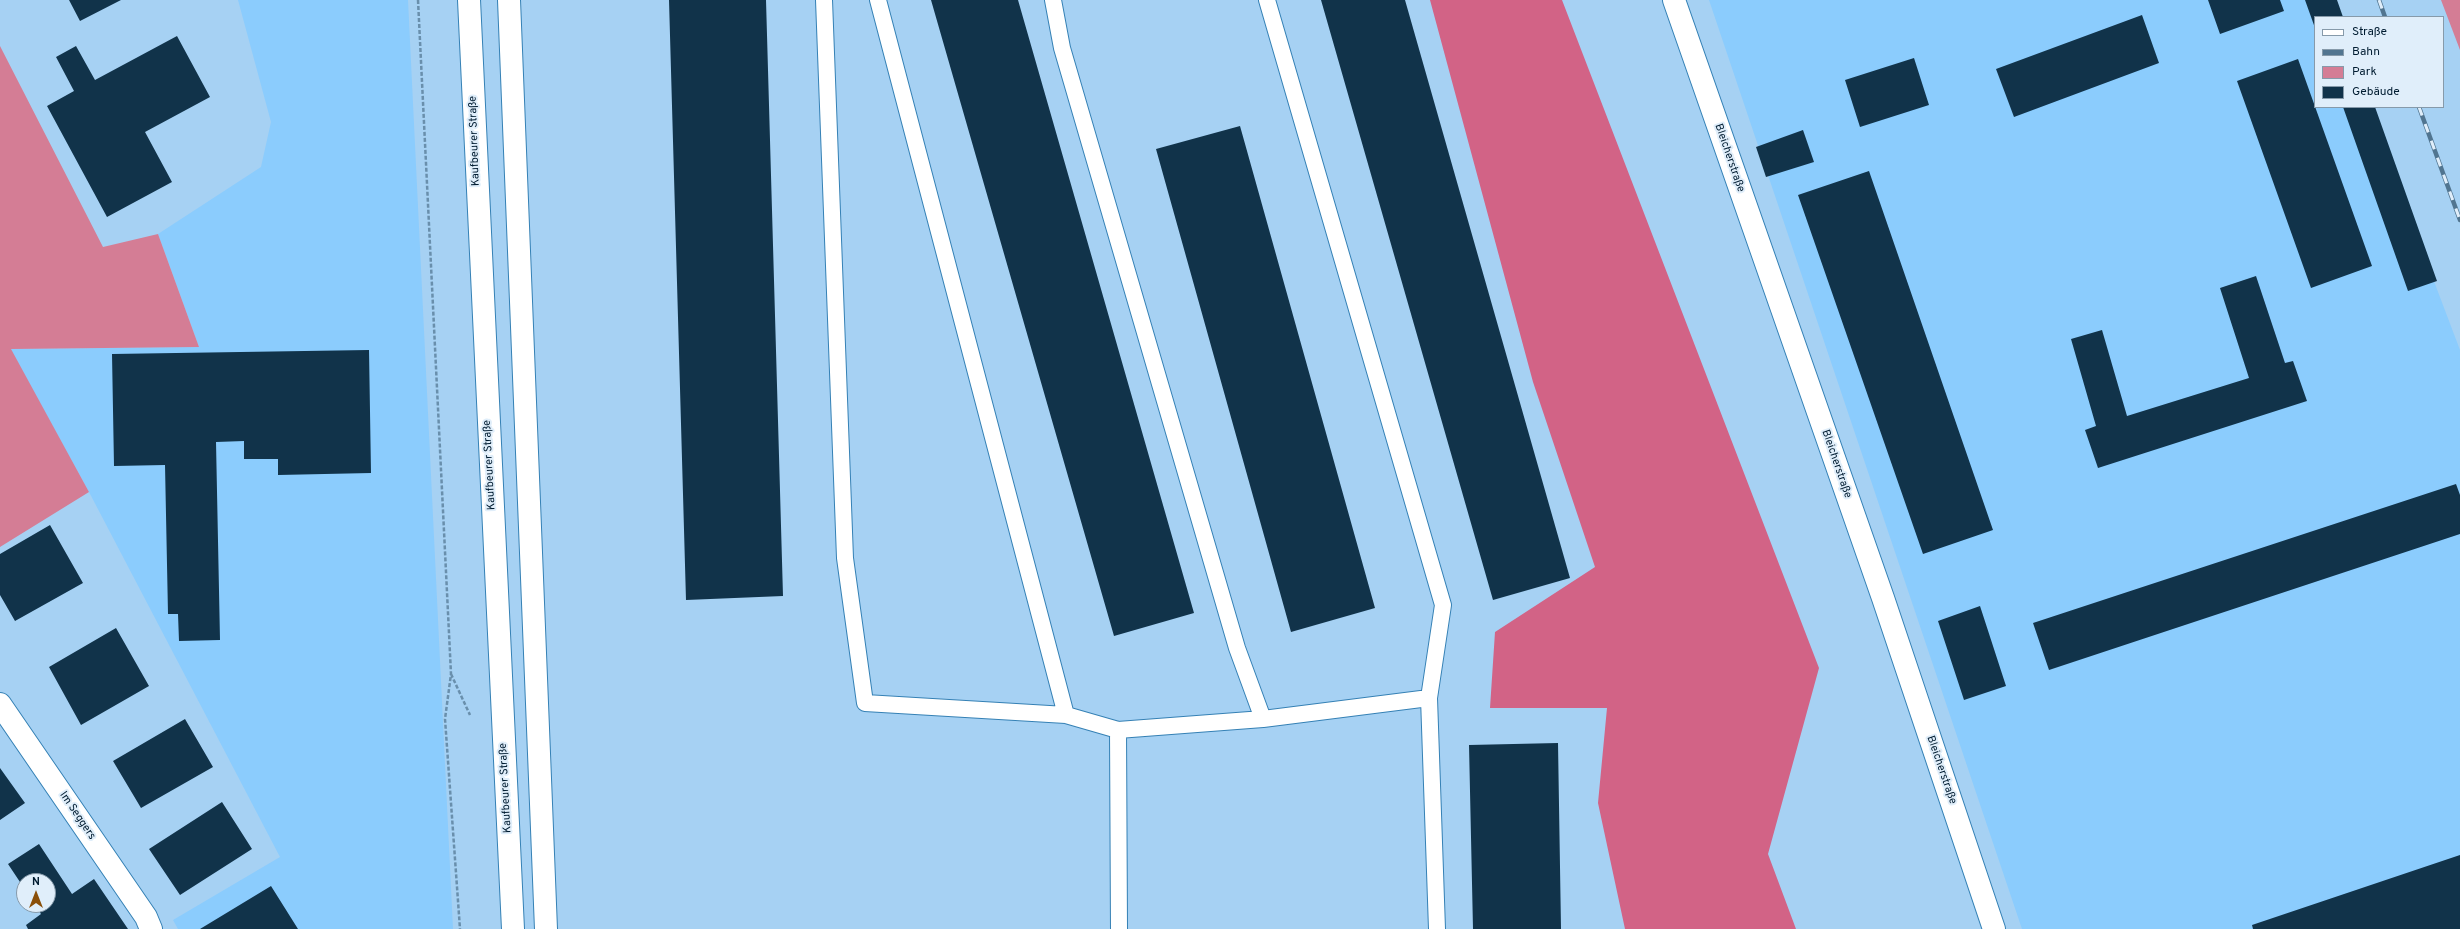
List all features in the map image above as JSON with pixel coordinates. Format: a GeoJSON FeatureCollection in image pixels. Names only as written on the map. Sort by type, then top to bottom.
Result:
{"type":"FeatureCollection","features":[{"type":"Feature","properties":{"kind":"main road","name":"Kaufbeurer Straße"},"geometry":{"type":"LineString","coordinates":[[469,0],[513,929]]}},
{"type":"Feature","properties":{"kind":"main road"},"geometry":{"type":"LineString","coordinates":[[509,0],[546,929]]}},
{"type":"Feature","properties":{"kind":"main road","name":"Bleicherstraße"},"geometry":{"type":"LineString","coordinates":[[1674,0],[1883,598],[1994,929]]}},
{"type":"Feature","properties":{"kind":"main road","name":"Im Seggers"},"geometry":{"type":"LineString","coordinates":[[0,704],[146,917],[151,929]]}},
{"type":"Feature","properties":{"kind":"lane"},"geometry":{"type":"LineString","coordinates":[[824,0],[845,558],[865,703],[1066,715],[1118,730],[1263,719],[1430,698]]}},
{"type":"Feature","properties":{"kind":"lane"},"geometry":{"type":"LineString","coordinates":[[878,0],[1066,715]]}},
{"type":"Feature","properties":{"kind":"lane"},"geometry":{"type":"LineString","coordinates":[[1053,0],[1062,48],[1237,648],[1263,719]]}},
{"type":"Feature","properties":{"kind":"lane"},"geometry":{"type":"LineString","coordinates":[[1267,0],[1443,605],[1430,698],[1437,929]]}},
{"type":"Feature","properties":{"kind":"lane"},"geometry":{"type":"LineString","coordinates":[[1118,730],[1119,929]]}},
{"type":"Feature","properties":{"kind":"path"},"geometry":{"type":"LineString","coordinates":[[418,0],[451,674],[445,719],[460,929]]}},
{"type":"Feature","properties":{"kind":"shaded area"},"geometry":{"type":"Polygon","coordinates":[[[238,0],[408,0],[453,929],[178,929],[173,920],[280,857],[89,492],[10,349],[199,347],[158,234],[261,167],[271,122],[238,0]]]}},
{"type":"Feature","properties":{"kind":"shaded area"},"geometry":{"type":"Polygon","coordinates":[[[1430,0],[1562,0],[1819,668],[1768,854],[1796,929],[1625,929],[1598,803],[1607,708],[1490,708],[1495,632],[1595,567],[1533,382],[1430,0]]]}},
{"type":"Feature","properties":{"kind":"shaded area"},"geometry":{"type":"Polygon","coordinates":[[[1709,0],[2328,0],[2316,16],[2314,16],[2314,108],[2368,108],[2460,350],[2460,929],[2022,929],[1709,0]]]}},
{"type":"Feature","properties":{"kind":"green space"},"geometry":{"type":"Polygon","coordinates":[[[2441,0],[2460,0],[2460,50],[2441,0]]]}},
{"type":"Feature","properties":{"kind":"green space"},"geometry":{"type":"Polygon","coordinates":[[[0,46],[103,247],[158,234],[199,347],[11,349],[89,492],[0,547],[0,46]]]}},
{"type":"Feature","properties":{"kind":"building"},"geometry":{"type":"Polygon","coordinates":[[[69,0],[121,0],[80,21],[69,0]]]}},
{"type":"Feature","properties":{"kind":"building"},"geometry":{"type":"Polygon","coordinates":[[[669,0],[766,0],[783,596],[686,600],[669,0]]]}},
{"type":"Feature","properties":{"kind":"building"},"geometry":{"type":"Polygon","coordinates":[[[931,0],[1018,0],[1194,613],[1114,636],[931,0]]]}},
{"type":"Feature","properties":{"kind":"building"},"geometry":{"type":"Polygon","coordinates":[[[1321,0],[1405,0],[1570,578],[1493,600],[1321,0]]]}},
{"type":"Feature","properties":{"kind":"building"},"geometry":{"type":"Polygon","coordinates":[[[2208,0],[2280,0],[2284,11],[2220,34],[2208,0]]]}},
{"type":"Feature","properties":{"kind":"building"},"geometry":{"type":"Polygon","coordinates":[[[2305,0],[2337,0],[2343,16],[2314,16],[2314,25],[2305,0]]]}},
{"type":"Feature","properties":{"kind":"building"},"geometry":{"type":"Polygon","coordinates":[[[2142,15],[2159,63],[2014,117],[1996,69],[2142,15]]]}},
{"type":"Feature","properties":{"kind":"building"},"geometry":{"type":"Polygon","coordinates":[[[177,36],[210,97],[145,132],[172,182],[107,217],[47,106],[74,91],[56,57],[76,46],[95,80],[177,36]]]}},
{"type":"Feature","properties":{"kind":"building"},"geometry":{"type":"Polygon","coordinates":[[[1914,58],[1929,105],[1860,127],[1845,80],[1914,58]]]}},
{"type":"Feature","properties":{"kind":"building"},"geometry":{"type":"Polygon","coordinates":[[[2298,59],[2314,104],[2314,108],[2316,108],[2372,266],[2311,288],[2237,81],[2298,59]]]}},
{"type":"Feature","properties":{"kind":"building"},"geometry":{"type":"Polygon","coordinates":[[[2343,108],[2375,108],[2437,281],[2408,291],[2343,108]]]}},
{"type":"Feature","properties":{"kind":"building"},"geometry":{"type":"Polygon","coordinates":[[[1240,126],[1375,608],[1291,632],[1156,149],[1240,126]]]}},
{"type":"Feature","properties":{"kind":"building"},"geometry":{"type":"Polygon","coordinates":[[[1803,130],[1814,162],[1766,177],[1756,147],[1803,130]]]}},
{"type":"Feature","properties":{"kind":"building"},"geometry":{"type":"Polygon","coordinates":[[[1869,171],[1993,530],[1923,554],[1798,195],[1869,171]]]}},
{"type":"Feature","properties":{"kind":"building"},"geometry":{"type":"Polygon","coordinates":[[[2256,276],[2285,363],[2293,361],[2307,401],[2098,468],[2085,430],[2096,426],[2071,339],[2102,330],[2127,416],[2249,378],[2220,288],[2256,276]]]}},
{"type":"Feature","properties":{"kind":"building"},"geometry":{"type":"Polygon","coordinates":[[[369,350],[371,473],[278,475],[278,459],[244,459],[244,441],[216,442],[220,640],[179,641],[178,614],[168,614],[165,465],[114,466],[112,354],[369,350]]]}},
{"type":"Feature","properties":{"kind":"building"},"geometry":{"type":"Polygon","coordinates":[[[2456,484],[2460,495],[2460,534],[2049,670],[2033,623],[2456,484]]]}},
{"type":"Feature","properties":{"kind":"building"},"geometry":{"type":"Polygon","coordinates":[[[50,525],[83,583],[15,621],[0,595],[0,554],[50,525]]]}},
{"type":"Feature","properties":{"kind":"building"},"geometry":{"type":"Polygon","coordinates":[[[1980,606],[2006,686],[1964,700],[1938,621],[1980,606]]]}},
{"type":"Feature","properties":{"kind":"building"},"geometry":{"type":"Polygon","coordinates":[[[116,628],[149,686],[81,725],[49,667],[116,628]]]}},
{"type":"Feature","properties":{"kind":"building"},"geometry":{"type":"Polygon","coordinates":[[[185,719],[213,767],[141,808],[113,761],[185,719]]]}},
{"type":"Feature","properties":{"kind":"building"},"geometry":{"type":"Polygon","coordinates":[[[1558,743],[1561,929],[1473,929],[1469,745],[1558,743]]]}},
{"type":"Feature","properties":{"kind":"building"},"geometry":{"type":"Polygon","coordinates":[[[0,768],[25,803],[0,820],[0,768]]]}},
{"type":"Feature","properties":{"kind":"building"},"geometry":{"type":"Polygon","coordinates":[[[222,802],[252,849],[180,895],[149,849],[222,802]]]}},
{"type":"Feature","properties":{"kind":"building"},"geometry":{"type":"Polygon","coordinates":[[[39,844],[72,894],[94,879],[128,929],[28,929],[26,925],[40,913],[56,913],[56,873],[16,873],[16,876],[8,864],[39,844]]]}},
{"type":"Feature","properties":{"kind":"building"},"geometry":{"type":"Polygon","coordinates":[[[2460,855],[2460,929],[2253,929],[2252,925],[2460,855]]]}},
{"type":"Feature","properties":{"kind":"building"},"geometry":{"type":"Polygon","coordinates":[[[271,886],[298,929],[200,929],[271,886]]]}},
{"type":"Feature","properties":{"kind":"railway"},"geometry":{"type":"LineString","coordinates":[[2379,0],[2385,16]]}},
{"type":"Feature","properties":{"kind":"railway"},"geometry":{"type":"LineString","coordinates":[[2419,108],[2460,220]]}}]}
